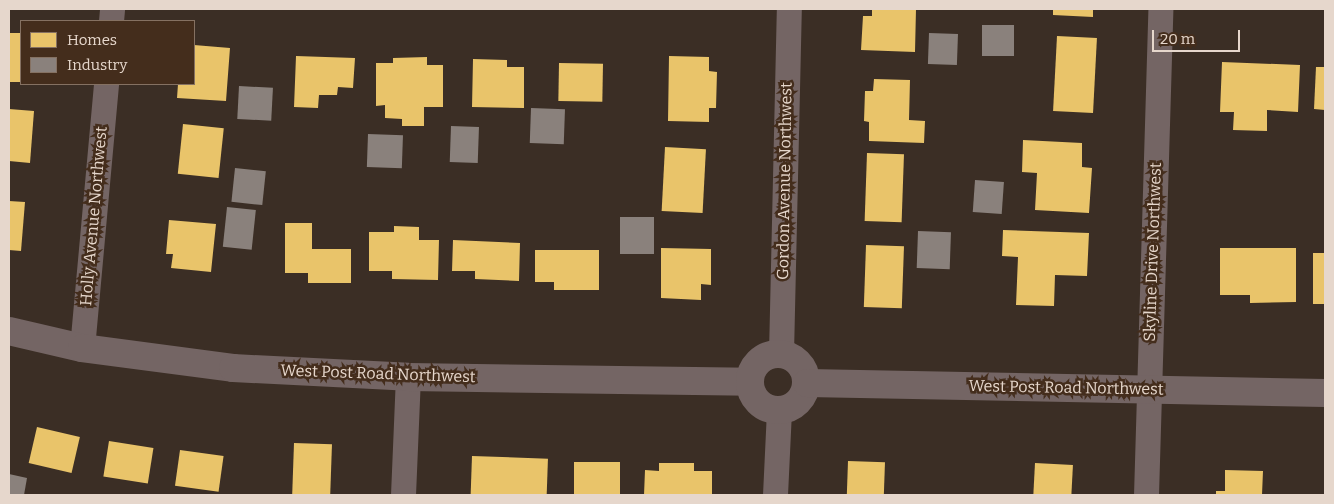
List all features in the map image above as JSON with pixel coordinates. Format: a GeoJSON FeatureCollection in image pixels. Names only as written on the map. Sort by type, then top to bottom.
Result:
{"type":"FeatureCollection","features":[{"type":"Feature","properties":{"kind":"street","name":"Gordon Avenue Northwest"},"geometry":{"type":"LineString","coordinates":[[781,354],[789,9]]}},
{"type":"Feature","properties":{"kind":"street","name":"Skyline Drive Northwest"},"geometry":{"type":"LineString","coordinates":[[1146,495],[1160,9]]}},
{"type":"Feature","properties":{"kind":"street","name":"Holly Avenue Northwest"},"geometry":{"type":"LineString","coordinates":[[82,348],[106,85]]}},
{"type":"Feature","properties":{"kind":"street","name":"West Post Road Northwest"},"geometry":{"type":"LineString","coordinates":[[9,331],[82,348],[233,368],[408,378],[750,382]]}},
{"type":"Feature","properties":{"kind":"street"},"geometry":{"type":"LineString","coordinates":[[771,354],[781,354],[789,356],[802,366],[807,383],[801,399],[795,405],[779,410],[762,405],[756,399],[750,382],[756,364],[771,354]]}},
{"type":"Feature","properties":{"kind":"street"},"geometry":{"type":"LineString","coordinates":[[403,495],[408,378]]}},
{"type":"Feature","properties":{"kind":"street","name":"West Post Road Northwest"},"geometry":{"type":"LineString","coordinates":[[807,383],[1325,393]]}},
{"type":"Feature","properties":{"kind":"street"},"geometry":{"type":"LineString","coordinates":[[775,495],[779,410]]}},
{"type":"Feature","properties":{"kind":"building: Homes"},"geometry":{"type":"Polygon","coordinates":[[[872,9],[916,9],[915,52],[861,50],[863,16],[872,16],[872,9]]]}},
{"type":"Feature","properties":{"kind":"building: Homes"},"geometry":{"type":"Polygon","coordinates":[[[1053,9],[1093,9],[1093,17],[1053,15],[1053,9]]]}},
{"type":"Feature","properties":{"kind":"building: Homes"},"geometry":{"type":"Polygon","coordinates":[[[9,33],[20,33],[20,82],[9,82],[9,33]]]}},
{"type":"Feature","properties":{"kind":"building: Homes"},"geometry":{"type":"Polygon","coordinates":[[[1057,36],[1097,38],[1093,113],[1053,111],[1057,36]]]}},
{"type":"Feature","properties":{"kind":"building: Homes"},"geometry":{"type":"Polygon","coordinates":[[[195,45],[230,48],[226,101],[177,98],[178,85],[195,85],[195,45]]]}},
{"type":"Feature","properties":{"kind":"building: Homes"},"geometry":{"type":"Polygon","coordinates":[[[296,56],[355,58],[353,88],[338,87],[337,95],[319,95],[318,108],[294,107],[296,56]]]}},
{"type":"Feature","properties":{"kind":"building: Homes"},"geometry":{"type":"Polygon","coordinates":[[[669,56],[709,57],[709,71],[717,72],[716,108],[709,108],[709,122],[668,121],[669,56]]]}},
{"type":"Feature","properties":{"kind":"building: Homes"},"geometry":{"type":"Polygon","coordinates":[[[427,57],[427,65],[443,65],[443,107],[424,107],[424,126],[402,126],[402,119],[385,118],[385,105],[376,106],[376,63],[393,63],[393,58],[427,57]]]}},
{"type":"Feature","properties":{"kind":"building: Homes"},"geometry":{"type":"Polygon","coordinates":[[[473,59],[507,60],[507,67],[524,67],[524,108],[472,107],[473,59]]]}},
{"type":"Feature","properties":{"kind":"building: Homes"},"geometry":{"type":"Polygon","coordinates":[[[1222,62],[1300,65],[1298,112],[1267,110],[1267,131],[1233,130],[1234,112],[1220,112],[1222,62]]]}},
{"type":"Feature","properties":{"kind":"building: Homes"},"geometry":{"type":"Polygon","coordinates":[[[559,63],[603,64],[602,102],[558,101],[559,63]]]}},
{"type":"Feature","properties":{"kind":"building: Homes"},"geometry":{"type":"Polygon","coordinates":[[[1316,67],[1325,67],[1325,110],[1314,109],[1316,67]]]}},
{"type":"Feature","properties":{"kind":"building: Homes"},"geometry":{"type":"Polygon","coordinates":[[[874,79],[910,80],[909,120],[925,121],[924,143],[869,141],[869,122],[864,121],[865,91],[873,91],[874,79]]]}},
{"type":"Feature","properties":{"kind":"building: Homes"},"geometry":{"type":"Polygon","coordinates":[[[9,109],[34,111],[30,163],[9,161],[9,109]]]}},
{"type":"Feature","properties":{"kind":"building: Homes"},"geometry":{"type":"Polygon","coordinates":[[[183,124],[224,128],[219,178],[178,174],[183,124]]]}},
{"type":"Feature","properties":{"kind":"building: Homes"},"geometry":{"type":"Polygon","coordinates":[[[1023,140],[1082,143],[1082,167],[1092,168],[1089,213],[1035,210],[1037,173],[1022,172],[1023,140]]]}},
{"type":"Feature","properties":{"kind":"building: Homes"},"geometry":{"type":"Polygon","coordinates":[[[665,147],[706,149],[703,213],[662,211],[665,147]]]}},
{"type":"Feature","properties":{"kind":"building: Homes"},"geometry":{"type":"Polygon","coordinates":[[[867,153],[904,154],[902,222],[865,221],[867,153]]]}},
{"type":"Feature","properties":{"kind":"building: Homes"},"geometry":{"type":"Polygon","coordinates":[[[9,201],[25,202],[21,251],[9,250],[9,201]]]}},
{"type":"Feature","properties":{"kind":"building: Homes"},"geometry":{"type":"Polygon","coordinates":[[[169,220],[216,224],[211,272],[171,268],[173,254],[166,254],[169,220]]]}},
{"type":"Feature","properties":{"kind":"building: Homes"},"geometry":{"type":"Polygon","coordinates":[[[285,223],[312,223],[312,249],[351,249],[351,283],[308,283],[308,273],[285,273],[285,223]]]}},
{"type":"Feature","properties":{"kind":"building: Homes"},"geometry":{"type":"Polygon","coordinates":[[[394,226],[419,227],[419,240],[439,240],[438,280],[392,279],[392,271],[369,271],[369,232],[394,232],[394,226]]]}},
{"type":"Feature","properties":{"kind":"building: Homes"},"geometry":{"type":"Polygon","coordinates":[[[1003,230],[1089,233],[1087,276],[1055,275],[1054,306],[1016,305],[1018,257],[1002,256],[1003,230]]]}},
{"type":"Feature","properties":{"kind":"building: Homes"},"geometry":{"type":"Polygon","coordinates":[[[453,240],[520,243],[519,281],[475,279],[475,271],[452,271],[453,240]]]}},
{"type":"Feature","properties":{"kind":"building: Homes"},"geometry":{"type":"Polygon","coordinates":[[[866,245],[904,246],[902,308],[864,307],[866,245]]]}},
{"type":"Feature","properties":{"kind":"building: Homes"},"geometry":{"type":"Polygon","coordinates":[[[661,248],[711,249],[711,285],[701,284],[701,300],[661,298],[661,248]]]}},
{"type":"Feature","properties":{"kind":"building: Homes"},"geometry":{"type":"Polygon","coordinates":[[[1220,248],[1296,248],[1296,302],[1250,303],[1250,295],[1220,295],[1220,248]]]}},
{"type":"Feature","properties":{"kind":"building: Homes"},"geometry":{"type":"Polygon","coordinates":[[[535,250],[599,250],[599,290],[554,290],[554,282],[535,282],[535,250]]]}},
{"type":"Feature","properties":{"kind":"building: Homes"},"geometry":{"type":"Polygon","coordinates":[[[1313,253],[1325,253],[1325,304],[1313,304],[1313,253]]]}},
{"type":"Feature","properties":{"kind":"building: Homes"},"geometry":{"type":"Polygon","coordinates":[[[37,427],[80,437],[72,473],[29,463],[37,427]]]}},
{"type":"Feature","properties":{"kind":"building: Homes"},"geometry":{"type":"Polygon","coordinates":[[[109,441],[153,448],[148,484],[103,477],[109,441]]]}},
{"type":"Feature","properties":{"kind":"building: Homes"},"geometry":{"type":"Polygon","coordinates":[[[294,443],[332,444],[330,495],[292,495],[294,443]]]}},
{"type":"Feature","properties":{"kind":"building: Homes"},"geometry":{"type":"Polygon","coordinates":[[[180,450],[224,456],[219,492],[175,486],[180,450]]]}},
{"type":"Feature","properties":{"kind":"building: Homes"},"geometry":{"type":"Polygon","coordinates":[[[472,456],[548,459],[547,495],[471,495],[472,456]]]}},
{"type":"Feature","properties":{"kind":"building: Homes"},"geometry":{"type":"Polygon","coordinates":[[[848,461],[885,462],[884,495],[847,495],[848,461]]]}},
{"type":"Feature","properties":{"kind":"building: Homes"},"geometry":{"type":"Polygon","coordinates":[[[574,462],[620,462],[620,495],[574,495],[574,462]]]}},
{"type":"Feature","properties":{"kind":"building: Homes"},"geometry":{"type":"Polygon","coordinates":[[[659,463],[694,463],[694,471],[712,471],[712,495],[644,495],[645,470],[659,471],[659,463]]]}},
{"type":"Feature","properties":{"kind":"building: Homes"},"geometry":{"type":"Polygon","coordinates":[[[1035,463],[1073,465],[1071,495],[1033,495],[1035,463]]]}},
{"type":"Feature","properties":{"kind":"building: Homes"},"geometry":{"type":"Polygon","coordinates":[[[1225,470],[1263,471],[1262,495],[1216,495],[1216,491],[1225,491],[1225,470]]]}},
{"type":"Feature","properties":{"kind":"building: Industry"},"geometry":{"type":"Polygon","coordinates":[[[982,25],[1014,25],[1014,56],[982,56],[982,25]]]}},
{"type":"Feature","properties":{"kind":"building: Industry"},"geometry":{"type":"Polygon","coordinates":[[[929,33],[958,34],[957,65],[928,64],[929,33]]]}},
{"type":"Feature","properties":{"kind":"building: Industry"},"geometry":{"type":"Polygon","coordinates":[[[239,86],[273,88],[271,121],[237,119],[239,86]]]}},
{"type":"Feature","properties":{"kind":"building: Industry"},"geometry":{"type":"Polygon","coordinates":[[[531,108],[565,109],[564,144],[530,143],[531,108]]]}},
{"type":"Feature","properties":{"kind":"building: Industry"},"geometry":{"type":"Polygon","coordinates":[[[451,126],[479,127],[478,163],[450,162],[451,126]]]}},
{"type":"Feature","properties":{"kind":"building: Industry"},"geometry":{"type":"Polygon","coordinates":[[[368,134],[403,135],[402,168],[367,167],[368,134]]]}},
{"type":"Feature","properties":{"kind":"building: Industry"},"geometry":{"type":"Polygon","coordinates":[[[235,168],[266,171],[262,205],[231,202],[235,168]]]}},
{"type":"Feature","properties":{"kind":"building: Industry"},"geometry":{"type":"Polygon","coordinates":[[[975,180],[1004,182],[1002,214],[973,212],[975,180]]]}},
{"type":"Feature","properties":{"kind":"building: Industry"},"geometry":{"type":"Polygon","coordinates":[[[227,207],[256,210],[252,250],[223,247],[227,207]]]}},
{"type":"Feature","properties":{"kind":"building: Industry"},"geometry":{"type":"Polygon","coordinates":[[[620,217],[654,217],[654,254],[620,254],[620,217]]]}},
{"type":"Feature","properties":{"kind":"building: Industry"},"geometry":{"type":"Polygon","coordinates":[[[918,231],[951,232],[950,269],[917,268],[918,231]]]}},
{"type":"Feature","properties":{"kind":"building: Industry"},"geometry":{"type":"Polygon","coordinates":[[[9,474],[27,478],[24,495],[9,495],[9,474]]]}}]}
